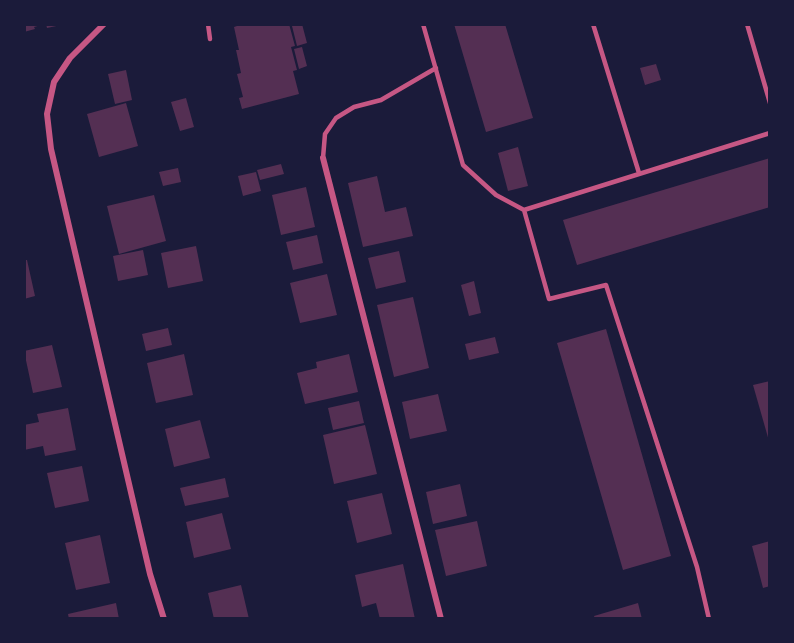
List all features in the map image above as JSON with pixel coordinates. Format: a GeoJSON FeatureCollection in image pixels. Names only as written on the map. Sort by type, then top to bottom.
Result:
{"type":"FeatureCollection","features":[{"type":"Feature","properties":{"kind":"street"},"geometry":{"type":"LineString","coordinates":[[104,24],[70,58],[54,82],[47,114],[51,149],[150,574],[164,619]]}},
{"type":"Feature","properties":{"kind":"street"},"geometry":{"type":"LineString","coordinates":[[323,158],[441,619]]}},
{"type":"Feature","properties":{"kind":"lane"},"geometry":{"type":"LineString","coordinates":[[208,24],[210,39]]}},
{"type":"Feature","properties":{"kind":"lane"},"geometry":{"type":"LineString","coordinates":[[423,24],[463,165],[496,195],[524,210],[770,133]]}},
{"type":"Feature","properties":{"kind":"lane"},"geometry":{"type":"LineString","coordinates":[[593,24],[639,173]]}},
{"type":"Feature","properties":{"kind":"lane"},"geometry":{"type":"LineString","coordinates":[[747,24],[770,103]]}},
{"type":"Feature","properties":{"kind":"lane"},"geometry":{"type":"LineString","coordinates":[[323,158],[326,134],[336,118],[354,107],[381,100],[436,68]]}},
{"type":"Feature","properties":{"kind":"lane"},"geometry":{"type":"LineString","coordinates":[[524,210],[549,299],[606,285],[697,567],[709,619]]}},
{"type":"Feature","properties":{"kind":"building"},"geometry":{"type":"Polygon","coordinates":[[[24,24],[41,24],[41,25],[24,32],[24,24]]]}},
{"type":"Feature","properties":{"kind":"building"},"geometry":{"type":"Polygon","coordinates":[[[46,24],[61,24],[61,25],[47,28],[46,24]]]}},
{"type":"Feature","properties":{"kind":"building"},"geometry":{"type":"Polygon","coordinates":[[[236,24],[289,24],[295,46],[291,47],[297,70],[293,71],[299,94],[242,109],[239,98],[243,97],[237,74],[241,73],[236,50],[239,50],[234,27],[237,26],[236,24]]]}},
{"type":"Feature","properties":{"kind":"building"},"geometry":{"type":"Polygon","coordinates":[[[302,24],[307,43],[297,46],[292,26],[302,24]]]}},
{"type":"Feature","properties":{"kind":"building"},"geometry":{"type":"Polygon","coordinates":[[[454,24],[505,24],[533,118],[486,132],[454,24]]]}},
{"type":"Feature","properties":{"kind":"building"},"geometry":{"type":"Polygon","coordinates":[[[302,47],[307,66],[299,69],[294,49],[302,47]]]}},
{"type":"Feature","properties":{"kind":"building"},"geometry":{"type":"Polygon","coordinates":[[[656,64],[661,80],[645,85],[640,68],[656,64]]]}},
{"type":"Feature","properties":{"kind":"building"},"geometry":{"type":"Polygon","coordinates":[[[126,70],[132,100],[115,104],[108,74],[126,70]]]}},
{"type":"Feature","properties":{"kind":"building"},"geometry":{"type":"Polygon","coordinates":[[[186,98],[194,127],[180,131],[171,102],[186,98]]]}},
{"type":"Feature","properties":{"kind":"building"},"geometry":{"type":"Polygon","coordinates":[[[126,103],[138,146],[99,157],[87,114],[126,103]]]}},
{"type":"Feature","properties":{"kind":"building"},"geometry":{"type":"Polygon","coordinates":[[[518,147],[528,186],[508,191],[498,153],[518,147]]]}},
{"type":"Feature","properties":{"kind":"building"},"geometry":{"type":"Polygon","coordinates":[[[770,158],[770,207],[577,265],[563,220],[770,158]]]}},
{"type":"Feature","properties":{"kind":"building"},"geometry":{"type":"Polygon","coordinates":[[[281,164],[284,174],[260,180],[257,170],[281,164]]]}},
{"type":"Feature","properties":{"kind":"building"},"geometry":{"type":"Polygon","coordinates":[[[178,168],[181,182],[163,186],[159,172],[178,168]]]}},
{"type":"Feature","properties":{"kind":"building"},"geometry":{"type":"Polygon","coordinates":[[[256,172],[261,191],[243,196],[238,176],[256,172]]]}},
{"type":"Feature","properties":{"kind":"building"},"geometry":{"type":"Polygon","coordinates":[[[377,176],[385,212],[406,207],[413,236],[363,247],[348,183],[377,176]]]}},
{"type":"Feature","properties":{"kind":"building"},"geometry":{"type":"Polygon","coordinates":[[[306,187],[315,227],[281,235],[272,195],[306,187]]]}},
{"type":"Feature","properties":{"kind":"building"},"geometry":{"type":"Polygon","coordinates":[[[154,195],[166,241],[119,254],[107,206],[154,195]]]}},
{"type":"Feature","properties":{"kind":"building"},"geometry":{"type":"Polygon","coordinates":[[[317,235],[323,263],[293,270],[286,242],[317,235]]]}},
{"type":"Feature","properties":{"kind":"building"},"geometry":{"type":"Polygon","coordinates":[[[196,246],[203,281],[168,288],[161,253],[196,246]]]}},
{"type":"Feature","properties":{"kind":"building"},"geometry":{"type":"Polygon","coordinates":[[[143,250],[148,275],[118,281],[113,256],[143,250]]]}},
{"type":"Feature","properties":{"kind":"building"},"geometry":{"type":"Polygon","coordinates":[[[399,251],[406,282],[376,289],[368,258],[399,251]]]}},
{"type":"Feature","properties":{"kind":"building"},"geometry":{"type":"Polygon","coordinates":[[[24,260],[27,260],[35,296],[24,299],[24,260]]]}},
{"type":"Feature","properties":{"kind":"building"},"geometry":{"type":"Polygon","coordinates":[[[327,274],[337,315],[300,323],[290,283],[327,274]]]}},
{"type":"Feature","properties":{"kind":"building"},"geometry":{"type":"Polygon","coordinates":[[[474,281],[481,313],[469,316],[461,285],[474,281]]]}},
{"type":"Feature","properties":{"kind":"building"},"geometry":{"type":"Polygon","coordinates":[[[413,297],[429,368],[394,377],[377,305],[413,297]]]}},
{"type":"Feature","properties":{"kind":"building"},"geometry":{"type":"Polygon","coordinates":[[[168,328],[172,345],[146,351],[142,334],[168,328]]]}},
{"type":"Feature","properties":{"kind":"building"},"geometry":{"type":"Polygon","coordinates":[[[606,329],[671,556],[623,570],[557,343],[606,329]]]}},
{"type":"Feature","properties":{"kind":"building"},"geometry":{"type":"Polygon","coordinates":[[[495,337],[499,353],[469,360],[465,344],[495,337]]]}},
{"type":"Feature","properties":{"kind":"building"},"geometry":{"type":"Polygon","coordinates":[[[52,345],[62,387],[33,393],[24,351],[52,345]]]}},
{"type":"Feature","properties":{"kind":"building"},"geometry":{"type":"Polygon","coordinates":[[[184,354],[193,395],[156,403],[147,363],[184,354]]]}},
{"type":"Feature","properties":{"kind":"building"},"geometry":{"type":"Polygon","coordinates":[[[349,354],[358,392],[305,404],[297,373],[317,368],[316,362],[349,354]]]}},
{"type":"Feature","properties":{"kind":"building"},"geometry":{"type":"Polygon","coordinates":[[[770,381],[770,441],[769,441],[753,385],[770,381]]]}},
{"type":"Feature","properties":{"kind":"building"},"geometry":{"type":"Polygon","coordinates":[[[438,394],[447,431],[410,439],[402,402],[438,394]]]}},
{"type":"Feature","properties":{"kind":"building"},"geometry":{"type":"Polygon","coordinates":[[[359,401],[364,423],[333,430],[328,408],[359,401]]]}},
{"type":"Feature","properties":{"kind":"building"},"geometry":{"type":"Polygon","coordinates":[[[68,408],[76,450],[45,456],[43,446],[24,450],[24,425],[39,422],[37,414],[68,408]]]}},
{"type":"Feature","properties":{"kind":"building"},"geometry":{"type":"Polygon","coordinates":[[[200,420],[210,458],[174,467],[165,429],[200,420]]]}},
{"type":"Feature","properties":{"kind":"building"},"geometry":{"type":"Polygon","coordinates":[[[365,425],[377,474],[334,484],[323,435],[365,425]]]}},
{"type":"Feature","properties":{"kind":"building"},"geometry":{"type":"Polygon","coordinates":[[[82,466],[89,501],[55,508],[47,473],[82,466]]]}},
{"type":"Feature","properties":{"kind":"building"},"geometry":{"type":"Polygon","coordinates":[[[225,478],[229,497],[185,506],[180,488],[225,478]]]}},
{"type":"Feature","properties":{"kind":"building"},"geometry":{"type":"Polygon","coordinates":[[[460,484],[467,516],[433,524],[426,492],[460,484]]]}},
{"type":"Feature","properties":{"kind":"building"},"geometry":{"type":"Polygon","coordinates":[[[382,493],[392,534],[357,543],[347,501],[382,493]]]}},
{"type":"Feature","properties":{"kind":"building"},"geometry":{"type":"Polygon","coordinates":[[[222,513],[231,549],[194,558],[186,522],[222,513]]]}},
{"type":"Feature","properties":{"kind":"building"},"geometry":{"type":"Polygon","coordinates":[[[477,521],[487,566],[446,576],[435,530],[477,521]]]}},
{"type":"Feature","properties":{"kind":"building"},"geometry":{"type":"Polygon","coordinates":[[[100,535],[110,583],[76,590],[65,543],[100,535]]]}},
{"type":"Feature","properties":{"kind":"building"},"geometry":{"type":"Polygon","coordinates":[[[770,541],[770,586],[763,588],[752,546],[770,541]]]}},
{"type":"Feature","properties":{"kind":"building"},"geometry":{"type":"Polygon","coordinates":[[[403,564],[415,619],[380,619],[376,603],[362,607],[355,575],[403,564]]]}},
{"type":"Feature","properties":{"kind":"building"},"geometry":{"type":"Polygon","coordinates":[[[241,585],[249,619],[214,619],[208,593],[241,585]]]}},
{"type":"Feature","properties":{"kind":"building"},"geometry":{"type":"Polygon","coordinates":[[[116,603],[119,619],[69,619],[68,614],[116,603]]]}},
{"type":"Feature","properties":{"kind":"building"},"geometry":{"type":"Polygon","coordinates":[[[638,603],[642,619],[595,619],[594,616],[638,603]]]}}]}
